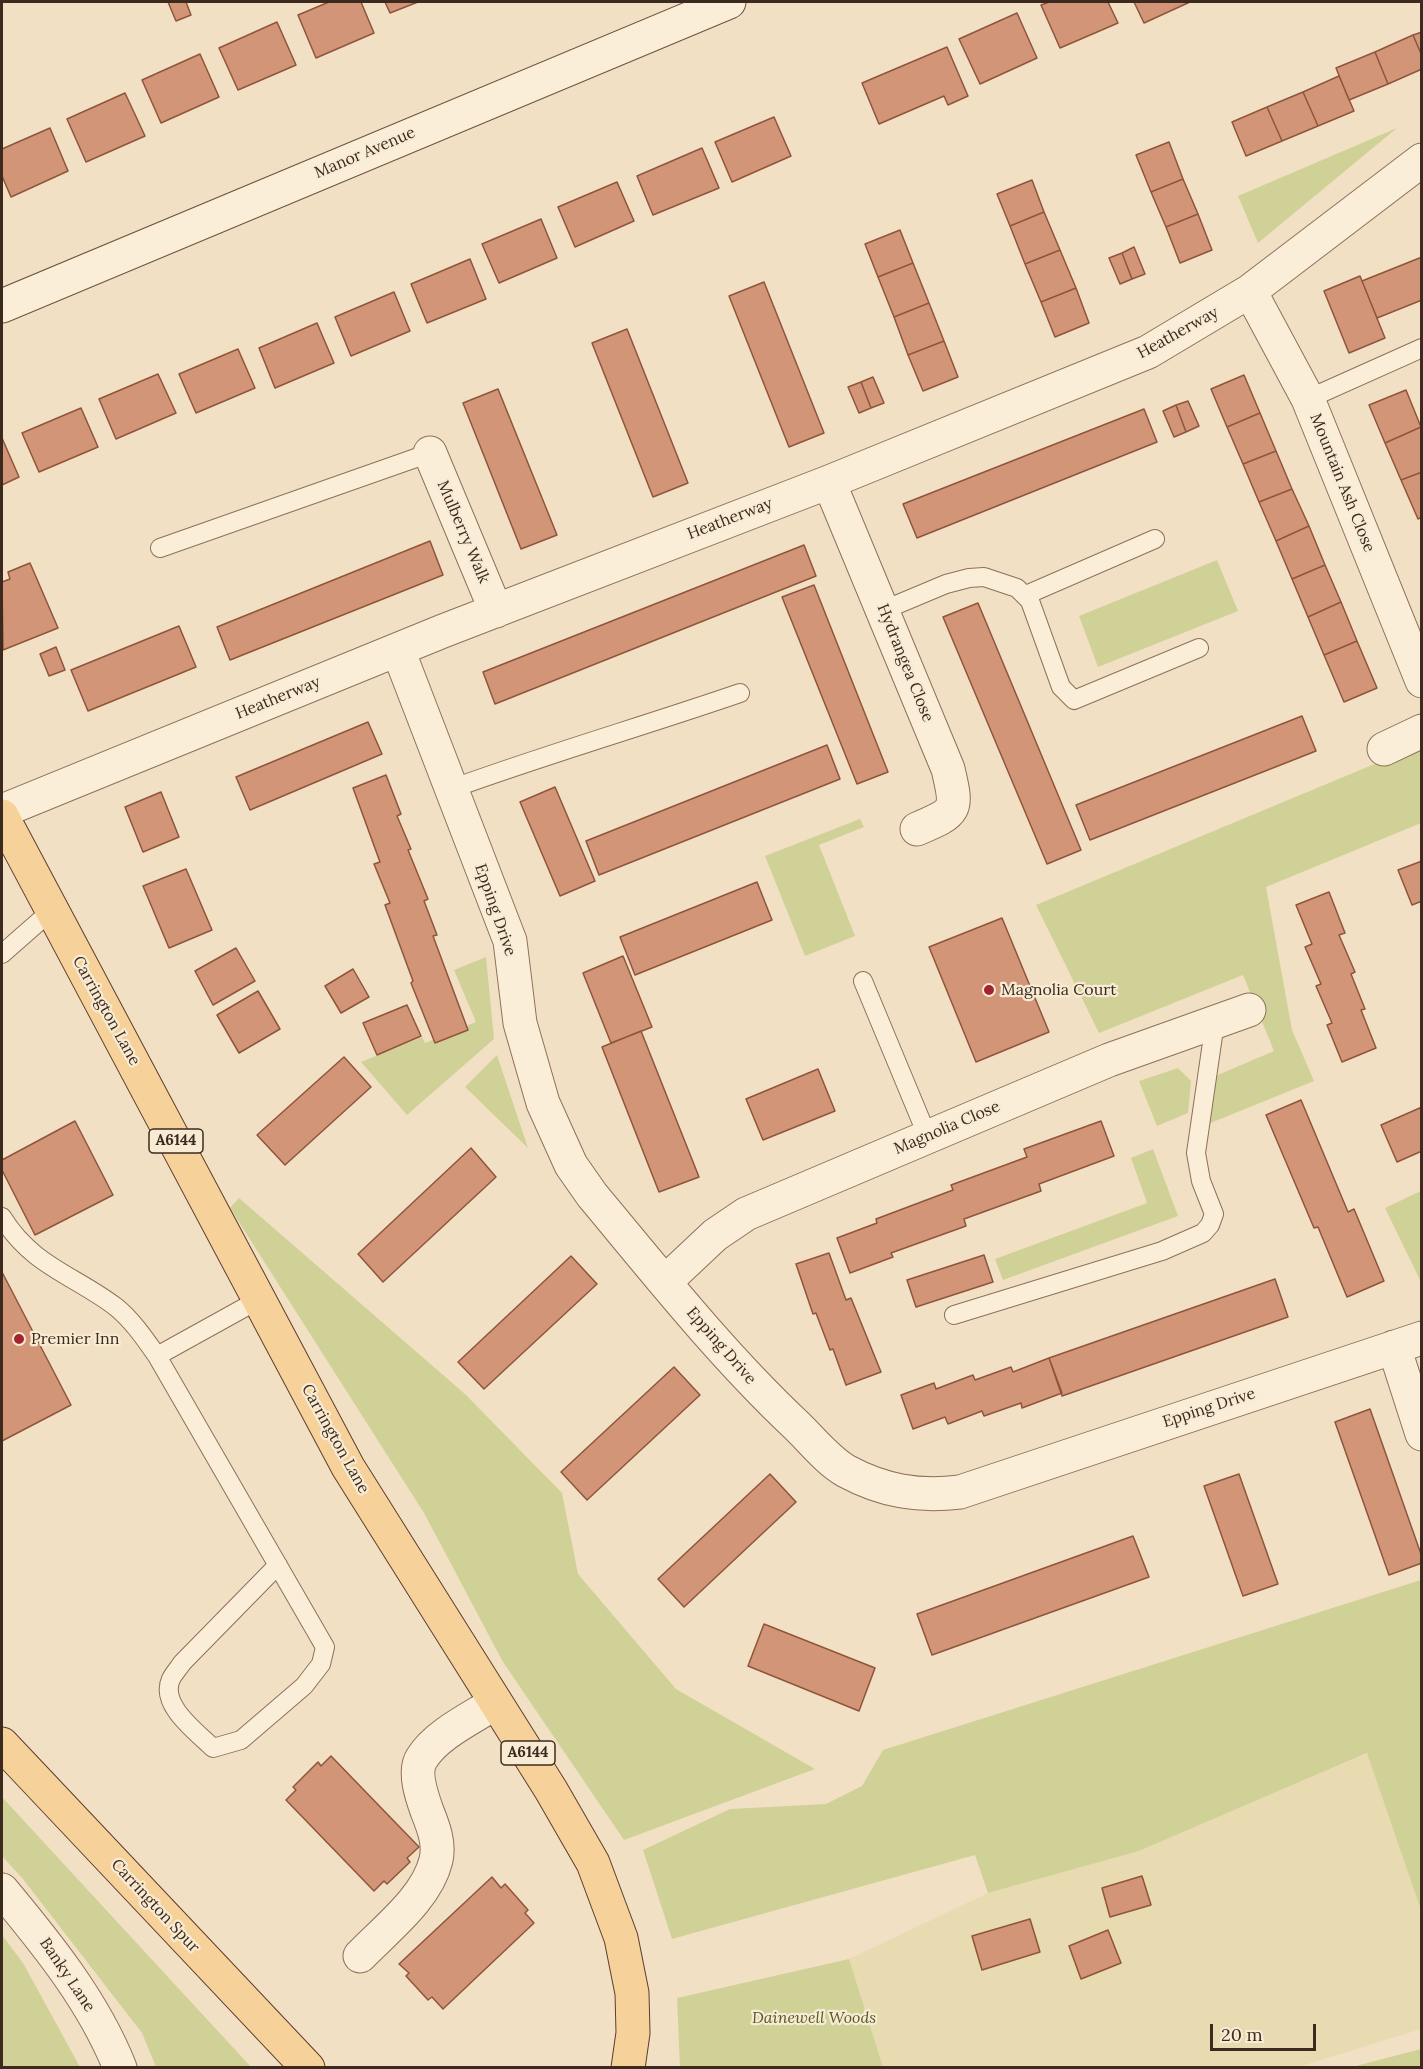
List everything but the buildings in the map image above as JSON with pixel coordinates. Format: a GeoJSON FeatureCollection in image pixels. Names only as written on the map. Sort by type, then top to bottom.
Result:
{"type":"FeatureCollection","features":[{"type":"Feature","properties":{"kind":"main road","name":"Carrington Lane"},"geometry":{"type":"LineString","coordinates":[[2,816],[348,1467],[551,1790],[593,1863],[621,1938],[632,1993],[633,2033],[628,2067]]}},
{"type":"Feature","properties":{"kind":"main road","name":"Carrington Spur"},"geometry":{"type":"LineString","coordinates":[[2,1744],[308,2067]]}},
{"type":"Feature","properties":{"kind":"street","name":"Manor Avenue"},"geometry":{"type":"LineString","coordinates":[[2,306],[729,2]]}},
{"type":"Feature","properties":{"kind":"street","name":"Heatherway"},"geometry":{"type":"LineString","coordinates":[[2,811],[398,650],[829,482],[1148,352],[1250,291],[1422,160]]}},
{"type":"Feature","properties":{"kind":"street","name":"Mountain Ash Close"},"geometry":{"type":"LineString","coordinates":[[1250,291],[1308,399],[1422,681]]}},
{"type":"Feature","properties":{"kind":"street","name":"Mulberry Walk"},"geometry":{"type":"LineString","coordinates":[[430,453],[496,611]]}},
{"type":"Feature","properties":{"kind":"street","name":"Hydrangea Close"},"geometry":{"type":"LineString","coordinates":[[829,482],[948,769],[954,796],[953,807],[944,818],[916,829]]}},
{"type":"Feature","properties":{"kind":"street","name":"Epping Drive"},"geometry":{"type":"LineString","coordinates":[[398,650],[510,941],[520,1023],[532,1070],[557,1137],[571,1165],[592,1195],[758,1389],[843,1469],[872,1484],[906,1493],[930,1496],[960,1492],[1408,1342]]}},
{"type":"Feature","properties":{"kind":"street"},"geometry":{"type":"LineString","coordinates":[[1384,748],[1422,731]]}},
{"type":"Feature","properties":{"kind":"street","name":"Magnolia Close"},"geometry":{"type":"LineString","coordinates":[[665,1282],[715,1235],[746,1214],[927,1135],[1109,1060],[1249,1010]]}},
{"type":"Feature","properties":{"kind":"street"},"geometry":{"type":"LineString","coordinates":[[1408,1342],[1422,1434]]}},
{"type":"Feature","properties":{"kind":"street"},"geometry":{"type":"LineString","coordinates":[[360,1956],[415,1898],[430,1876],[436,1858],[436,1836],[419,1779],[421,1759],[439,1740],[495,1703]]}},
{"type":"Feature","properties":{"kind":"street","name":"Banky Lane"},"geometry":{"type":"LineString","coordinates":[[2,1890],[40,1936],[100,2024],[120,2067]]}},
{"type":"Feature","properties":{"kind":"lane"},"geometry":{"type":"LineString","coordinates":[[1308,399],[1422,348]]}},
{"type":"Feature","properties":{"kind":"lane"},"geometry":{"type":"LineString","coordinates":[[160,548],[430,453]]}},
{"type":"Feature","properties":{"kind":"lane"},"geometry":{"type":"LineString","coordinates":[[1026,595],[1155,539]]}},
{"type":"Feature","properties":{"kind":"lane"},"geometry":{"type":"LineString","coordinates":[[884,610],[946,584],[969,578],[984,577],[1017,588],[1026,595],[1061,687],[1074,700],[1198,648]]}},
{"type":"Feature","properties":{"kind":"lane"},"geometry":{"type":"LineString","coordinates":[[451,789],[586,742],[616,736],[740,693]]}},
{"type":"Feature","properties":{"kind":"lane"},"geometry":{"type":"LineString","coordinates":[[2,954],[51,911]]}},
{"type":"Feature","properties":{"kind":"lane"},"geometry":{"type":"LineString","coordinates":[[863,981],[927,1135]]}},
{"type":"Feature","properties":{"kind":"lane"},"geometry":{"type":"LineString","coordinates":[[954,1315],[1162,1251],[1203,1233],[1210,1226],[1214,1214],[1201,1181],[1196,1153],[1215,1022]]}},
{"type":"Feature","properties":{"kind":"lane"},"geometry":{"type":"LineString","coordinates":[[2,1217],[10,1231],[38,1259],[116,1307],[138,1328],[157,1356],[278,1565],[325,1647],[321,1664],[304,1686],[241,1740],[213,1748],[179,1714],[168,1694],[170,1680],[182,1663],[278,1565]]}},
{"type":"Feature","properties":{"kind":"lane"},"geometry":{"type":"LineString","coordinates":[[157,1356],[260,1299]]}},
{"type":"Feature","properties":{"kind":"shaded area"},"geometry":{"type":"Polygon","coordinates":[[[1368,1753],[1421,1910],[1421,2029],[1298,2067],[883,2067],[849,1959],[988,1893],[1139,1851],[1368,1753]]]}},
{"type":"Feature","properties":{"kind":"green space"},"geometry":{"type":"Polygon","coordinates":[[[1397,128],[1258,243],[1238,196],[1397,128]]]}},
{"type":"Feature","properties":{"kind":"green space"},"geometry":{"type":"Polygon","coordinates":[[[1217,560],[1238,611],[1098,667],[1079,616],[1217,560]]]}},
{"type":"Feature","properties":{"kind":"green space"},"geometry":{"type":"Polygon","coordinates":[[[1413,748],[1421,750],[1421,823],[1266,887],[1292,1030],[1314,1081],[1208,1124],[1213,1077],[1274,1051],[1243,975],[1099,1033],[1036,905],[1413,748]]]}},
{"type":"Feature","properties":{"kind":"green space"},"geometry":{"type":"Polygon","coordinates":[[[860,819],[864,827],[819,845],[855,936],[805,956],[765,856],[860,819]]]}},
{"type":"Feature","properties":{"kind":"green space"},"geometry":{"type":"Polygon","coordinates":[[[486,957],[494,1039],[407,1115],[361,1062],[422,1037],[425,1043],[476,1022],[454,970],[486,957]]]}},
{"type":"Feature","properties":{"kind":"green space"},"geometry":{"type":"Polygon","coordinates":[[[497,1055],[528,1148],[465,1087],[497,1055]]]}},
{"type":"Feature","properties":{"kind":"green space"},"geometry":{"type":"Polygon","coordinates":[[[1178,1068],[1191,1081],[1188,1113],[1157,1126],[1139,1081],[1178,1068]]]}},
{"type":"Feature","properties":{"kind":"green space"},"geometry":{"type":"Polygon","coordinates":[[[1153,1149],[1178,1216],[1003,1280],[995,1259],[1147,1203],[1131,1158],[1153,1149]]]}},
{"type":"Feature","properties":{"kind":"green space"},"geometry":{"type":"Polygon","coordinates":[[[1421,1191],[1421,1282],[1385,1208],[1421,1191]]]}},
{"type":"Feature","properties":{"kind":"green space"},"geometry":{"type":"Polygon","coordinates":[[[239,1198],[465,1394],[562,1493],[578,1574],[676,1689],[815,1769],[624,1840],[503,1662],[424,1513],[230,1208],[239,1198]]]}},
{"type":"Feature","properties":{"kind":"green space"},"geometry":{"type":"Polygon","coordinates":[[[1421,1580],[1421,1910],[1367,1753],[1139,1851],[988,1893],[975,1855],[672,1939],[643,1850],[730,1809],[826,1804],[862,1786],[883,1750],[1421,1580]]]}},
{"type":"Feature","properties":{"kind":"green space"},"geometry":{"type":"Polygon","coordinates":[[[2,1797],[251,2067],[156,2067],[142,2033],[23,1879],[2,1856],[2,1797]]]}},
{"type":"Feature","properties":{"kind":"green space"},"geometry":{"type":"Polygon","coordinates":[[[2,1935],[23,1963],[80,2067],[2,2067],[2,1935]]]}},
{"type":"Feature","properties":{"kind":"green space","name":"Dainewell Woods"},"geometry":{"type":"Polygon","coordinates":[[[849,1959],[883,2067],[680,2067],[677,1998],[849,1959]]]}},
{"type":"Feature","properties":{"kind":"green space"},"geometry":{"type":"Polygon","coordinates":[[[1421,2049],[1421,2067],[1352,2067],[1421,2049]]]}},
{"type":"Feature","properties":{"kind":"place","name":"Magnolia Court"},"geometry":{"type":"Point","coordinates":[989,990]}},
{"type":"Feature","properties":{"kind":"place","name":"Premier Inn"},"geometry":{"type":"Point","coordinates":[19,1339]}}]}
